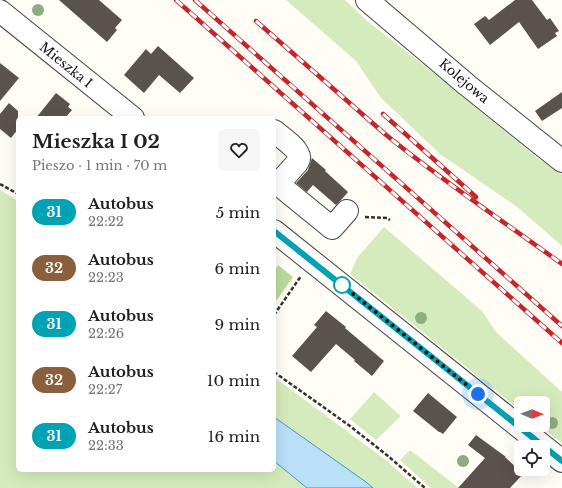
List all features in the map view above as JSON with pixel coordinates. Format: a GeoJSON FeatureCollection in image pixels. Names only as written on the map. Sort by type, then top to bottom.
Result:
{"type":"FeatureCollection","features":[{"type":"Feature","properties":{"kind":"street","name":"Kolejowa"},"geometry":{"type":"LineString","coordinates":[[367,0],[467,85],[562,161]]}},
{"type":"Feature","properties":{"kind":"street","name":"Mieszka I"},"geometry":{"type":"LineString","coordinates":[[0,11],[131,116]]}},
{"type":"Feature","properties":{"kind":"street"},"geometry":{"type":"LineString","coordinates":[[276,132],[296,150],[299,155],[299,160],[278,184],[332,228],[347,211]]}},
{"type":"Feature","properties":{"kind":"street"},"geometry":{"type":"LineString","coordinates":[[276,233],[562,461]]}},
{"type":"Feature","properties":{"kind":"path"},"geometry":{"type":"LineString","coordinates":[[0,184],[16,193]]}},
{"type":"Feature","properties":{"kind":"path"},"geometry":{"type":"LineString","coordinates":[[347,211],[354,217],[387,218],[390,220]]}},
{"type":"Feature","properties":{"kind":"path"},"geometry":{"type":"LineString","coordinates":[[276,312],[311,260]]}},
{"type":"Feature","properties":{"kind":"path"},"geometry":{"type":"LineString","coordinates":[[276,373],[350,426],[425,488]]}},
{"type":"Feature","properties":{"kind":"green space"},"geometry":{"type":"Polygon","coordinates":[[[286,0],[345,0],[367,21],[420,62],[536,157],[562,174],[562,246],[516,206],[440,154],[381,98],[356,61],[286,0]]]}},
{"type":"Feature","properties":{"kind":"green space"},"geometry":{"type":"Polygon","coordinates":[[[0,190],[16,200],[16,472],[276,472],[276,463],[307,488],[0,488],[0,190]]]}},
{"type":"Feature","properties":{"kind":"green space"},"geometry":{"type":"Polygon","coordinates":[[[384,227],[482,311],[496,332],[562,392],[562,443],[548,432],[550,432],[550,396],[514,396],[514,405],[350,274],[357,258],[384,227]]]}},
{"type":"Feature","properties":{"kind":"green space"},"geometry":{"type":"Polygon","coordinates":[[[278,265],[293,277],[276,301],[276,268],[278,265]]]}},
{"type":"Feature","properties":{"kind":"green space"},"geometry":{"type":"Polygon","coordinates":[[[276,378],[383,458],[418,488],[373,488],[276,418],[276,378]]]}},
{"type":"Feature","properties":{"kind":"green space"},"geometry":{"type":"Polygon","coordinates":[[[374,392],[401,416],[376,440],[350,419],[374,392]]]}},
{"type":"Feature","properties":{"kind":"green space"},"geometry":{"type":"Polygon","coordinates":[[[410,450],[459,488],[431,488],[400,460],[410,450]]]}},
{"type":"Feature","properties":{"kind":"water"},"geometry":{"type":"Polygon","coordinates":[[[276,418],[373,488],[307,488],[276,463],[276,418]]]}},
{"type":"Feature","properties":{"kind":"building"},"geometry":{"type":"Polygon","coordinates":[[[59,0],[99,0],[122,20],[115,28],[117,30],[107,42],[59,0]]]}},
{"type":"Feature","properties":{"kind":"building"},"geometry":{"type":"Polygon","coordinates":[[[515,0],[532,0],[547,20],[550,18],[559,31],[555,33],[557,36],[538,49],[519,22],[490,45],[474,24],[485,16],[489,20],[515,0]]]}},
{"type":"Feature","properties":{"kind":"building"},"geometry":{"type":"Polygon","coordinates":[[[158,46],[194,78],[180,93],[159,75],[144,93],[124,75],[146,49],[151,54],[158,46]]]}},
{"type":"Feature","properties":{"kind":"building"},"geometry":{"type":"Polygon","coordinates":[[[0,63],[19,78],[0,101],[0,63]]]}},
{"type":"Feature","properties":{"kind":"building"},"geometry":{"type":"Polygon","coordinates":[[[562,92],[562,108],[542,121],[535,111],[562,92]]]}},
{"type":"Feature","properties":{"kind":"building"},"geometry":{"type":"Polygon","coordinates":[[[56,93],[70,104],[68,107],[72,110],[67,116],[38,116],[56,93]]]}},
{"type":"Feature","properties":{"kind":"building"},"geometry":{"type":"Polygon","coordinates":[[[9,103],[18,111],[18,116],[16,116],[16,132],[11,138],[0,129],[0,114],[9,103]]]}},
{"type":"Feature","properties":{"kind":"building"},"geometry":{"type":"Polygon","coordinates":[[[312,158],[348,192],[336,205],[313,185],[307,192],[296,183],[308,170],[312,158]]]}},
{"type":"Feature","properties":{"kind":"building"},"geometry":{"type":"Polygon","coordinates":[[[326,311],[384,361],[372,376],[336,344],[311,372],[292,356],[317,327],[314,325],[326,311]]]}},
{"type":"Feature","properties":{"kind":"building"},"geometry":{"type":"Polygon","coordinates":[[[428,393],[457,417],[443,434],[413,411],[428,393]]]}},
{"type":"Feature","properties":{"kind":"building"},"geometry":{"type":"Polygon","coordinates":[[[476,435],[506,457],[514,466],[514,476],[521,476],[510,488],[458,488],[485,458],[468,445],[476,435]]]}},
{"type":"Feature","properties":{"kind":"railway"},"geometry":{"type":"LineString","coordinates":[[176,0],[562,343]]}},
{"type":"Feature","properties":{"kind":"railway"},"geometry":{"type":"LineString","coordinates":[[195,0],[562,326]]}},
{"type":"Feature","properties":{"kind":"railway"},"geometry":{"type":"LineString","coordinates":[[256,21],[406,151],[562,264]]}},
{"type":"Feature","properties":{"kind":"railway"},"geometry":{"type":"LineString","coordinates":[[383,114],[476,197]]}},
{"type":"Feature","properties":{"kind":"bus line","name":"31"},"geometry":{"type":"LineString","coordinates":[[276,233],[562,461]]}},
{"type":"Feature","properties":{"kind":"route"},"geometry":{"type":"LineString","coordinates":[[342,285],[478,394]]}}]}
